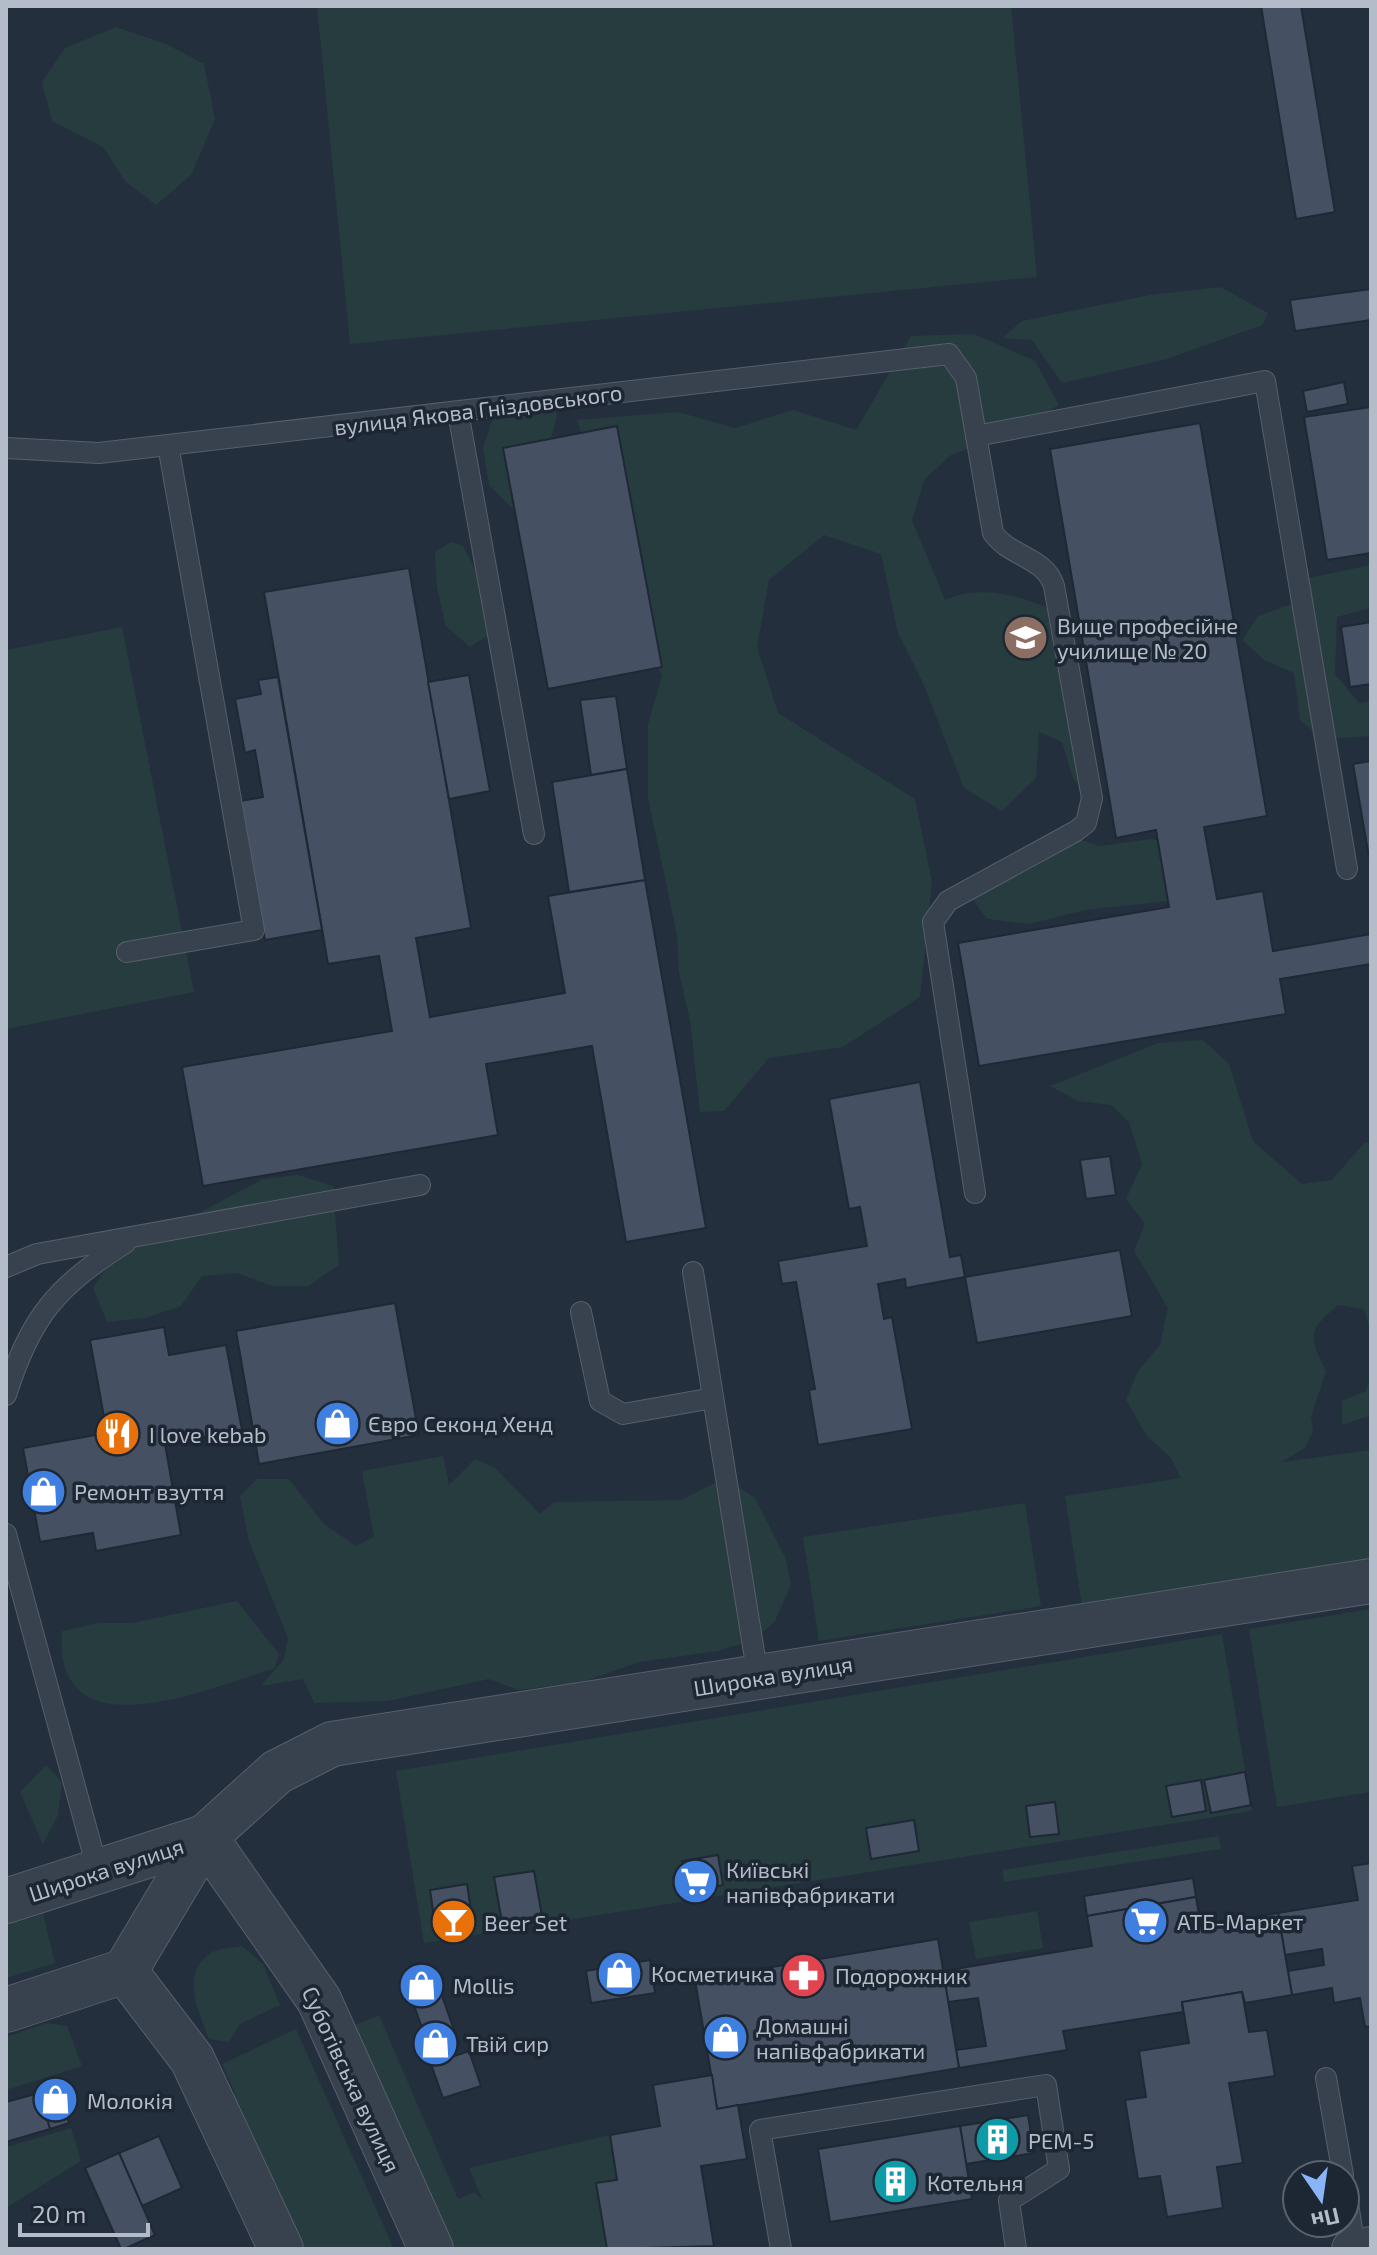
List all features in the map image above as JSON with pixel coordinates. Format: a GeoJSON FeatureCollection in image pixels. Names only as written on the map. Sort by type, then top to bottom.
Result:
{"type":"FeatureCollection","features":[{"type":"Feature","properties":{"kind":"street","name":"Широка вулиця"},"geometry":{"type":"LineString","coordinates":[[125,1971],[205,1837],[277,1772],[332,1744],[1371,1581]]}},
{"type":"Feature","properties":{"kind":"street","name":"Широка вулиця"},"geometry":{"type":"LineString","coordinates":[[6,1901],[205,1837]]}},
{"type":"Feature","properties":{"kind":"street","name":"Суботівська вулиця"},"geometry":{"type":"LineString","coordinates":[[205,1837],[319,2000],[431,2249]]}},
{"type":"Feature","properties":{"kind":"street"},"geometry":{"type":"LineString","coordinates":[[6,2010],[125,1971],[192,2059],[281,2249]]}},
{"type":"Feature","properties":{"kind":"street"},"geometry":{"type":"LineString","coordinates":[[1353,2249],[1371,2246]]}},
{"type":"Feature","properties":{"kind":"lane","name":"вулиця Якова Гніздовського"},"geometry":{"type":"LineString","coordinates":[[6,448],[99,453],[949,354],[966,378],[976,436]]}},
{"type":"Feature","properties":{"kind":"lane"},"geometry":{"type":"LineString","coordinates":[[975,1193],[932,935],[933,922],[948,901],[1076,831],[1086,823],[1092,798],[1054,586],[1046,569],[1007,548],[993,533],[976,436],[1265,381],[1347,869]]}},
{"type":"Feature","properties":{"kind":"lane"},"geometry":{"type":"LineString","coordinates":[[458,412],[534,834]]}},
{"type":"Feature","properties":{"kind":"lane"},"geometry":{"type":"LineString","coordinates":[[127,952],[254,930],[168,445]]}},
{"type":"Feature","properties":{"kind":"lane"},"geometry":{"type":"LineString","coordinates":[[6,1267],[37,1254],[420,1185]]}},
{"type":"Feature","properties":{"kind":"lane"},"geometry":{"type":"LineString","coordinates":[[6,1395],[29,1331],[56,1295],[92,1264],[137,1235]]}},
{"type":"Feature","properties":{"kind":"lane"},"geometry":{"type":"LineString","coordinates":[[693,1272],[758,1677]]}},
{"type":"Feature","properties":{"kind":"lane"},"geometry":{"type":"LineString","coordinates":[[581,1312],[600,1401],[623,1414],[713,1398]]}},
{"type":"Feature","properties":{"kind":"lane"},"geometry":{"type":"LineString","coordinates":[[6,1534],[98,1871]]}},
{"type":"Feature","properties":{"kind":"lane"},"geometry":{"type":"LineString","coordinates":[[1326,2078],[1340,2159]]}},
{"type":"Feature","properties":{"kind":"lane"},"geometry":{"type":"LineString","coordinates":[[781,2249],[760,2130],[1046,2085],[1059,2169],[1009,2201],[1016,2249]]}},
{"type":"Feature","properties":{"kind":"green space"},"geometry":{"type":"Polygon","coordinates":[[[317,6],[1011,6],[1037,277],[350,344],[317,6]]]}},
{"type":"Feature","properties":{"kind":"green space"},"geometry":{"type":"Polygon","coordinates":[[[116,27],[166,44],[204,64],[215,119],[191,175],[156,205],[125,181],[103,147],[52,121],[42,82],[65,48],[116,27]]]}},
{"type":"Feature","properties":{"kind":"green space"},"geometry":{"type":"Polygon","coordinates":[[[1220,287],[1268,313],[1262,325],[1164,360],[1062,383],[1032,340],[1002,338],[1022,321],[1150,295],[1220,287]]]}},
{"type":"Feature","properties":{"kind":"green space"},"geometry":{"type":"Polygon","coordinates":[[[974,334],[1035,361],[1059,405],[1014,431],[951,455],[924,480],[912,520],[945,600],[975,592],[991,592],[1037,604],[1066,617],[1092,801],[1073,778],[1062,742],[1039,732],[1036,778],[1002,811],[964,788],[924,685],[898,633],[881,554],[824,535],[769,580],[757,647],[778,713],[915,799],[932,882],[920,997],[843,1047],[769,1058],[724,1111],[700,1112],[690,1020],[679,972],[677,935],[648,798],[648,724],[662,676],[636,621],[642,558],[618,483],[590,450],[576,420],[678,412],[735,428],[793,410],[856,430],[911,336],[974,334]]]}},
{"type":"Feature","properties":{"kind":"green space"},"geometry":{"type":"Polygon","coordinates":[[[511,400],[535,400],[557,413],[538,499],[514,510],[489,485],[483,448],[492,420],[511,400]]]}},
{"type":"Feature","properties":{"kind":"green space"},"geometry":{"type":"Polygon","coordinates":[[[451,542],[463,546],[478,574],[489,635],[470,647],[446,626],[437,588],[435,552],[451,542]]]}},
{"type":"Feature","properties":{"kind":"green space"},"geometry":{"type":"Polygon","coordinates":[[[1371,565],[1371,608],[1337,617],[1335,674],[1359,703],[1371,701],[1371,736],[1323,739],[1300,720],[1294,673],[1264,660],[1242,640],[1258,616],[1291,604],[1304,579],[1371,565]]]}},
{"type":"Feature","properties":{"kind":"green space"},"geometry":{"type":"Polygon","coordinates":[[[122,627],[194,992],[6,1029],[6,650],[122,627]]]}},
{"type":"Feature","properties":{"kind":"green space"},"geometry":{"type":"Polygon","coordinates":[[[1064,835],[1100,846],[1151,839],[1177,843],[1177,900],[1085,910],[1029,924],[987,919],[970,895],[992,863],[1064,835]]]}},
{"type":"Feature","properties":{"kind":"green space"},"geometry":{"type":"Polygon","coordinates":[[[1203,1040],[1229,1064],[1253,1141],[1302,1184],[1332,1180],[1364,1143],[1371,1142],[1371,1332],[1364,1309],[1338,1305],[1316,1328],[1314,1341],[1326,1371],[1311,1417],[1313,1431],[1305,1448],[1282,1462],[1371,1450],[1371,1562],[1082,1606],[1065,1496],[1181,1478],[1171,1458],[1146,1435],[1126,1400],[1138,1371],[1160,1345],[1168,1308],[1134,1251],[1145,1224],[1126,1199],[1142,1164],[1129,1122],[1111,1105],[1078,1101],[1050,1086],[1158,1043],[1203,1040]]]}},
{"type":"Feature","properties":{"kind":"green space"},"geometry":{"type":"Polygon","coordinates":[[[298,1175],[333,1186],[339,1265],[308,1286],[272,1286],[237,1273],[202,1276],[181,1306],[145,1318],[107,1322],[93,1288],[113,1258],[263,1179],[298,1175]]]}},
{"type":"Feature","properties":{"kind":"green space"},"geometry":{"type":"Polygon","coordinates":[[[1371,1375],[1371,1415],[1342,1425],[1342,1401],[1366,1391],[1371,1375]]]}},
{"type":"Feature","properties":{"kind":"green space"},"geometry":{"type":"Polygon","coordinates":[[[443,1456],[449,1485],[475,1459],[495,1468],[540,1514],[554,1502],[681,1500],[725,1478],[755,1498],[786,1559],[791,1585],[775,1621],[754,1640],[718,1651],[639,1662],[580,1683],[518,1690],[489,1679],[388,1701],[314,1703],[303,1679],[261,1686],[284,1659],[288,1638],[249,1541],[240,1496],[257,1479],[289,1479],[323,1523],[356,1546],[374,1537],[362,1471],[443,1456]]]}},
{"type":"Feature","properties":{"kind":"green space"},"geometry":{"type":"Polygon","coordinates":[[[1025,1503],[1041,1606],[819,1641],[803,1537],[1025,1503]]]}},
{"type":"Feature","properties":{"kind":"green space"},"geometry":{"type":"Polygon","coordinates":[[[237,1601],[279,1654],[275,1668],[176,1698],[140,1704],[108,1703],[82,1693],[66,1670],[62,1631],[99,1623],[132,1623],[237,1601]]]}},
{"type":"Feature","properties":{"kind":"green space"},"geometry":{"type":"Polygon","coordinates":[[[1371,1609],[1371,1792],[1277,1807],[1249,1629],[1371,1609]]]}},
{"type":"Feature","properties":{"kind":"green space"},"geometry":{"type":"Polygon","coordinates":[[[1222,1634],[1252,1811],[424,1943],[396,1771],[1222,1634]]]}},
{"type":"Feature","properties":{"kind":"green space"},"geometry":{"type":"Polygon","coordinates":[[[46,1765],[62,1782],[58,1815],[43,1844],[20,1792],[46,1765]]]}},
{"type":"Feature","properties":{"kind":"green space"},"geometry":{"type":"Polygon","coordinates":[[[1219,1836],[1221,1849],[1004,1882],[1002,1870],[1219,1836]]]}},
{"type":"Feature","properties":{"kind":"green space"},"geometry":{"type":"Polygon","coordinates":[[[1037,1911],[1043,1948],[976,1959],[969,1922],[1037,1911]]]}},
{"type":"Feature","properties":{"kind":"green space"},"geometry":{"type":"Polygon","coordinates":[[[43,1914],[55,1963],[6,1978],[6,1920],[18,1922],[43,1914]]]}},
{"type":"Feature","properties":{"kind":"green space"},"geometry":{"type":"Polygon","coordinates":[[[242,1946],[263,1964],[280,2005],[240,2024],[229,2042],[209,2039],[194,1994],[196,1972],[201,1962],[214,1951],[242,1946]]]}},
{"type":"Feature","properties":{"kind":"green space"},"geometry":{"type":"Polygon","coordinates":[[[379,2015],[458,2199],[475,2192],[483,2201],[469,2168],[610,2135],[617,2180],[596,2184],[607,2249],[425,2249],[353,2026],[379,2015]]]}},
{"type":"Feature","properties":{"kind":"green space"},"geometry":{"type":"Polygon","coordinates":[[[47,2023],[67,2026],[82,2066],[6,2090],[6,2037],[47,2023]]]}},
{"type":"Feature","properties":{"kind":"green space"},"geometry":{"type":"Polygon","coordinates":[[[296,2029],[394,2249],[303,2249],[231,2097],[235,2093],[222,2064],[296,2029]]]}},
{"type":"Feature","properties":{"kind":"green space"},"geometry":{"type":"Polygon","coordinates":[[[71,2128],[81,2161],[6,2208],[6,2147],[71,2128]]]}},
{"type":"Feature","properties":{"kind":"building"},"geometry":{"type":"Polygon","coordinates":[[[1261,6],[1301,6],[1335,212],[1296,219],[1261,6]]]}},
{"type":"Feature","properties":{"kind":"building"},"geometry":{"type":"Polygon","coordinates":[[[1371,289],[1371,320],[1295,331],[1290,300],[1371,289]]]}},
{"type":"Feature","properties":{"kind":"building"},"geometry":{"type":"Polygon","coordinates":[[[1344,382],[1348,404],[1307,412],[1303,391],[1344,382]]]}},
{"type":"Feature","properties":{"kind":"building"},"geometry":{"type":"Polygon","coordinates":[[[1371,407],[1371,553],[1327,560],[1304,417],[1371,407]]]}},
{"type":"Feature","properties":{"kind":"building"},"geometry":{"type":"Polygon","coordinates":[[[1200,423],[1267,816],[1204,827],[1217,899],[1263,891],[1273,951],[1371,934],[1371,964],[1280,979],[1286,1014],[979,1066],[958,943],[1169,907],[1156,830],[1116,838],[1050,449],[1200,423]]]}},
{"type":"Feature","properties":{"kind":"building"},"geometry":{"type":"Polygon","coordinates":[[[617,426],[662,667],[548,689],[503,448],[617,426]]]}},
{"type":"Feature","properties":{"kind":"building"},"geometry":{"type":"Polygon","coordinates":[[[409,568],[471,928],[416,938],[430,1017],[565,993],[548,896],[645,880],[706,1228],[626,1242],[592,1046],[486,1064],[498,1135],[203,1186],[182,1067],[392,1031],[379,956],[328,964],[264,592],[409,568]]]}},
{"type":"Feature","properties":{"kind":"building"},"geometry":{"type":"Polygon","coordinates":[[[1371,622],[1371,684],[1350,687],[1341,627],[1371,622]]]}},
{"type":"Feature","properties":{"kind":"building"},"geometry":{"type":"Polygon","coordinates":[[[469,675],[490,791],[449,799],[428,682],[469,675]]]}},
{"type":"Feature","properties":{"kind":"building"},"geometry":{"type":"Polygon","coordinates":[[[278,677],[322,930],[265,940],[241,801],[263,797],[255,750],[245,753],[235,699],[261,694],[258,680],[278,677]]]}},
{"type":"Feature","properties":{"kind":"building"},"geometry":{"type":"Polygon","coordinates":[[[616,696],[627,769],[591,775],[580,700],[616,696]]]}},
{"type":"Feature","properties":{"kind":"building"},"geometry":{"type":"Polygon","coordinates":[[[1371,761],[1371,869],[1353,764],[1371,761]]]}},
{"type":"Feature","properties":{"kind":"building"},"geometry":{"type":"Polygon","coordinates":[[[627,769],[645,880],[569,892],[552,782],[627,769]]]}},
{"type":"Feature","properties":{"kind":"building"},"geometry":{"type":"Polygon","coordinates":[[[920,1082],[950,1257],[961,1255],[965,1277],[906,1288],[905,1279],[878,1284],[884,1319],[892,1317],[912,1429],[818,1445],[809,1390],[815,1389],[796,1282],[782,1284],[778,1261],[867,1246],[860,1207],[849,1209],[829,1099],[920,1082]]]}},
{"type":"Feature","properties":{"kind":"building"},"geometry":{"type":"Polygon","coordinates":[[[1110,1156],[1116,1195],[1086,1199],[1080,1160],[1110,1156]]]}},
{"type":"Feature","properties":{"kind":"building"},"geometry":{"type":"Polygon","coordinates":[[[1120,1250],[1132,1316],[977,1343],[965,1277],[1120,1250]]]}},
{"type":"Feature","properties":{"kind":"building"},"geometry":{"type":"Polygon","coordinates":[[[395,1303],[419,1435],[259,1464],[236,1331],[395,1303]]]}},
{"type":"Feature","properties":{"kind":"building"},"geometry":{"type":"Polygon","coordinates":[[[164,1327],[169,1355],[226,1345],[242,1430],[165,1444],[181,1535],[96,1551],[93,1533],[40,1542],[23,1448],[107,1433],[90,1340],[164,1327]]]}},
{"type":"Feature","properties":{"kind":"building"},"geometry":{"type":"Polygon","coordinates":[[[1245,1772],[1251,1805],[1211,1813],[1204,1780],[1245,1772]]]}},
{"type":"Feature","properties":{"kind":"building"},"geometry":{"type":"Polygon","coordinates":[[[1201,1780],[1206,1811],[1172,1817],[1166,1786],[1201,1780]]]}},
{"type":"Feature","properties":{"kind":"building"},"geometry":{"type":"Polygon","coordinates":[[[1055,1802],[1059,1834],[1030,1837],[1026,1806],[1055,1802]]]}},
{"type":"Feature","properties":{"kind":"building"},"geometry":{"type":"Polygon","coordinates":[[[914,1820],[919,1851],[871,1859],[866,1828],[914,1820]]]}},
{"type":"Feature","properties":{"kind":"building"},"geometry":{"type":"Polygon","coordinates":[[[718,1855],[723,1885],[687,1891],[682,1861],[718,1855]]]}},
{"type":"Feature","properties":{"kind":"building"},"geometry":{"type":"Polygon","coordinates":[[[1371,1863],[1371,2026],[1365,2027],[1360,1998],[1334,2003],[1332,1988],[1292,1995],[1288,1971],[1324,1965],[1322,1949],[1285,1955],[1278,1913],[1358,1900],[1352,1866],[1371,1863]]]}},
{"type":"Feature","properties":{"kind":"building"},"geometry":{"type":"Polygon","coordinates":[[[534,1871],[542,1916],[502,1922],[494,1877],[534,1871]]]}},
{"type":"Feature","properties":{"kind":"building"},"geometry":{"type":"Polygon","coordinates":[[[1193,1878],[1196,1897],[1087,1916],[1084,1896],[1193,1878]]]}},
{"type":"Feature","properties":{"kind":"building"},"geometry":{"type":"Polygon","coordinates":[[[467,1884],[473,1925],[436,1931],[430,1890],[467,1884]]]}},
{"type":"Feature","properties":{"kind":"building"},"geometry":{"type":"Polygon","coordinates":[[[1196,1897],[1201,1926],[1278,1913],[1292,1995],[1245,2003],[1242,1992],[1182,2002],[1183,2012],[1063,2031],[1067,2050],[959,2068],[956,2050],[986,2046],[978,1998],[948,2002],[943,1971],[1092,1946],[1087,1916],[1196,1897]]]}},
{"type":"Feature","properties":{"kind":"building"},"geometry":{"type":"Polygon","coordinates":[[[938,1939],[959,2068],[717,2109],[695,1980],[938,1939]]]}},
{"type":"Feature","properties":{"kind":"building"},"geometry":{"type":"Polygon","coordinates":[[[650,1960],[655,1993],[591,2003],[586,1971],[650,1960]]]}},
{"type":"Feature","properties":{"kind":"building"},"geometry":{"type":"Polygon","coordinates":[[[435,1976],[459,2044],[431,2054],[407,1985],[435,1976]]]}},
{"type":"Feature","properties":{"kind":"building"},"geometry":{"type":"Polygon","coordinates":[[[1242,1992],[1249,2032],[1267,2030],[1275,2076],[1229,2083],[1243,2163],[1217,2167],[1223,2208],[1167,2217],[1160,2176],[1138,2179],[1125,2100],[1146,2097],[1139,2051],[1189,2043],[1182,2002],[1242,1992]]]}},
{"type":"Feature","properties":{"kind":"building"},"geometry":{"type":"Polygon","coordinates":[[[469,2051],[481,2086],[443,2098],[431,2064],[469,2051]]]}},
{"type":"Feature","properties":{"kind":"building"},"geometry":{"type":"Polygon","coordinates":[[[712,2075],[717,2109],[738,2105],[747,2159],[701,2166],[714,2246],[607,2249],[596,2183],[617,2180],[610,2135],[660,2126],[653,2085],[712,2075]]]}},
{"type":"Feature","properties":{"kind":"building"},"geometry":{"type":"Polygon","coordinates":[[[58,2087],[69,2123],[50,2129],[39,2093],[58,2087]]]}},
{"type":"Feature","properties":{"kind":"building"},"geometry":{"type":"Polygon","coordinates":[[[39,2093],[50,2129],[6,2142],[6,2102],[39,2093]]]}},
{"type":"Feature","properties":{"kind":"building","name":"РЕМ-5"},"geometry":{"type":"Polygon","coordinates":[[[1028,2115],[1034,2153],[966,2164],[960,2126],[1028,2115]]]}},
{"type":"Feature","properties":{"kind":"building","name":"Котельня"},"geometry":{"type":"Polygon","coordinates":[[[960,2126],[972,2199],[830,2222],[818,2149],[960,2126]]]}},
{"type":"Feature","properties":{"kind":"building"},"geometry":{"type":"Polygon","coordinates":[[[159,2136],[182,2188],[142,2206],[119,2153],[159,2136]]]}},
{"type":"Feature","properties":{"kind":"building"},"geometry":{"type":"Polygon","coordinates":[[[119,2153],[155,2235],[124,2249],[121,2249],[85,2168],[119,2153]]]}},
{"type":"Feature","properties":{"kind":"place","name":"Вище професійне училище № 20"},"geometry":{"type":"Point","coordinates":[1026,638]}},
{"type":"Feature","properties":{"kind":"place","name":"Євро Секонд Хенд"},"geometry":{"type":"Point","coordinates":[337,1423]}},
{"type":"Feature","properties":{"kind":"place","name":"I love kebab"},"geometry":{"type":"Point","coordinates":[118,1434]}},
{"type":"Feature","properties":{"kind":"place","name":"Ремонт взуття"},"geometry":{"type":"Point","coordinates":[43,1491]}},
{"type":"Feature","properties":{"kind":"place","name":"Київські напівфабрикати"},"geometry":{"type":"Point","coordinates":[695,1882]}},
{"type":"Feature","properties":{"kind":"place","name":"АТБ-Маркет"},"geometry":{"type":"Point","coordinates":[1146,1921]}},
{"type":"Feature","properties":{"kind":"place","name":"Beer Set"},"geometry":{"type":"Point","coordinates":[453,1922]}},
{"type":"Feature","properties":{"kind":"place","name":"Косметичка"},"geometry":{"type":"Point","coordinates":[620,1973]}},
{"type":"Feature","properties":{"kind":"place","name":"Подорожник"},"geometry":{"type":"Point","coordinates":[804,1975]}},
{"type":"Feature","properties":{"kind":"place","name":"Mollis"},"geometry":{"type":"Point","coordinates":[422,1985]}},
{"type":"Feature","properties":{"kind":"place","name":"Домашні напівфабрикати"},"geometry":{"type":"Point","coordinates":[725,2038]}},
{"type":"Feature","properties":{"kind":"place","name":"Твій сир"},"geometry":{"type":"Point","coordinates":[435,2043]}},
{"type":"Feature","properties":{"kind":"place","name":"Молокія"},"geometry":{"type":"Point","coordinates":[56,2100]}},
{"type":"Feature","properties":{"kind":"place","name":"РЕМ-5"},"geometry":{"type":"Point","coordinates":[997,2140]}},
{"type":"Feature","properties":{"kind":"place","name":"Котельня"},"geometry":{"type":"Point","coordinates":[896,2182]}}]}
